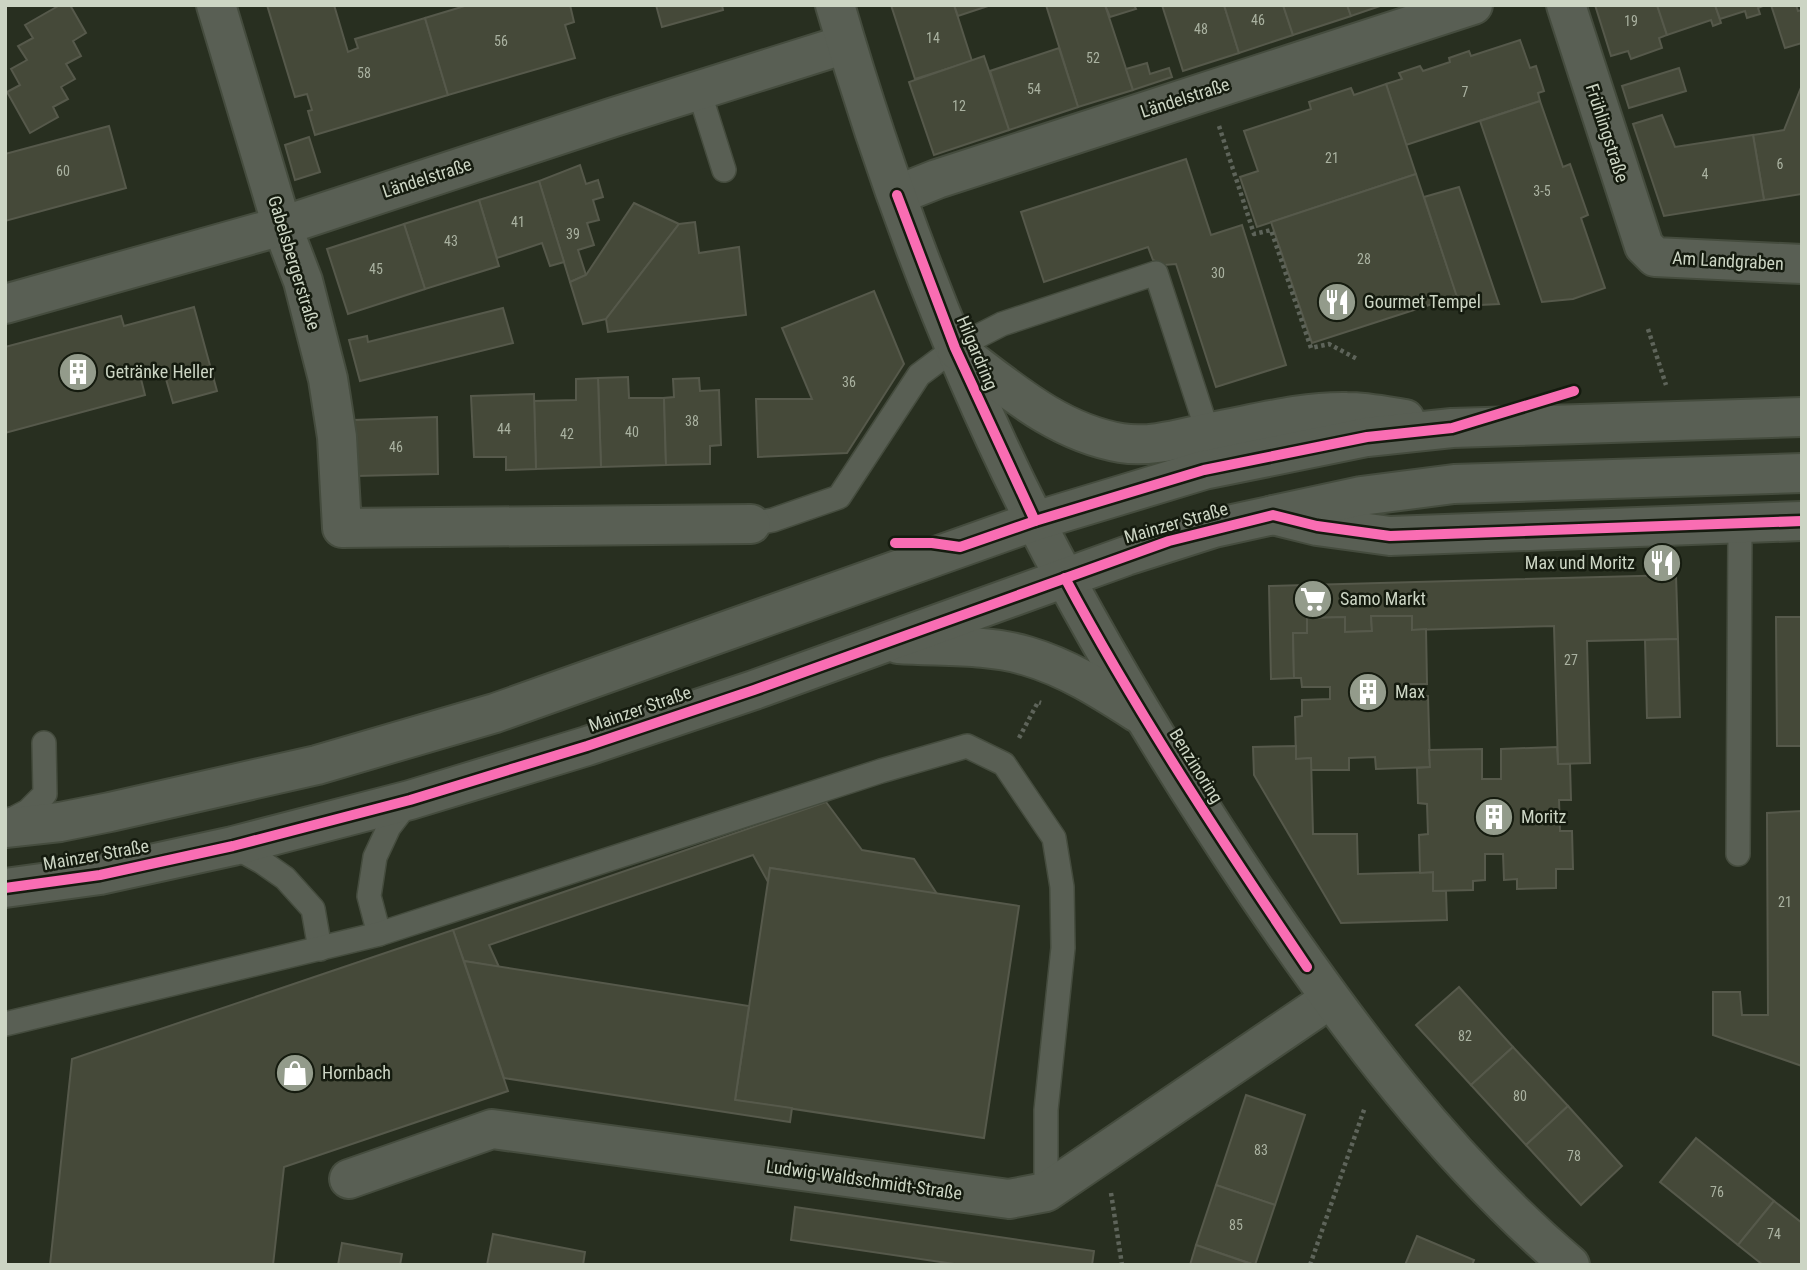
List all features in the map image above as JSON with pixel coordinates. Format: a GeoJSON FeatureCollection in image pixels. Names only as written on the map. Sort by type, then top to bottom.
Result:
{"type":"FeatureCollection","features":[{"type":"Feature","properties":{"kind":"street","name":"Gabelsbergerstraße"},"geometry":{"type":"LineString","coordinates":[[216,5],[282,226],[303,281],[328,379],[337,437],[342,528],[751,524]]}},
{"type":"Feature","properties":{"kind":"street","name":"Hilgardring"},"geometry":{"type":"LineString","coordinates":[[835,5],[897,195],[955,348],[1035,521],[1065,578]]}},
{"type":"Feature","properties":{"kind":"street","name":"Ländelstraße"},"geometry":{"type":"LineString","coordinates":[[897,195],[937,179],[1474,5]]}},
{"type":"Feature","properties":{"kind":"street","name":"Frühlingstraße"},"geometry":{"type":"LineString","coordinates":[[1566,5],[1643,246],[1655,257]]}},
{"type":"Feature","properties":{"kind":"street","name":"Ländelstraße"},"geometry":{"type":"LineString","coordinates":[[5,304],[282,226],[846,44]]}},
{"type":"Feature","properties":{"kind":"street","name":"Am Landgraben"},"geometry":{"type":"LineString","coordinates":[[1655,257],[1802,264]]}},
{"type":"Feature","properties":{"kind":"street"},"geometry":{"type":"LineString","coordinates":[[955,348],[1044,415],[1082,432],[1122,444],[1149,444],[1206,451],[1452,428],[1802,418]]}},
{"type":"Feature","properties":{"kind":"street"},"geometry":{"type":"LineString","coordinates":[[5,825],[60,822],[317,765],[495,713],[1035,521],[1206,451],[1248,426],[1302,415],[1345,412],[1369,413],[1452,428]]}},
{"type":"Feature","properties":{"kind":"street","name":"Mainzer Straße"},"geometry":{"type":"LineString","coordinates":[[5,888],[100,875],[233,846],[410,800],[754,690],[1169,541],[1273,515],[1361,496],[1454,484],[1802,473]]}},
{"type":"Feature","properties":{"kind":"street"},"geometry":{"type":"LineString","coordinates":[[1273,515],[1318,526],[1390,536],[1802,521]]}},
{"type":"Feature","properties":{"kind":"street","name":"Benzinoring"},"geometry":{"type":"LineString","coordinates":[[1065,578],[1108,656],[1222,841],[1330,999],[1434,1130],[1534,1234],[1570,1265]]}},
{"type":"Feature","properties":{"kind":"street"},"geometry":{"type":"LineString","coordinates":[[882,643],[975,648],[1025,656],[1082,677],[1146,718]]}},
{"type":"Feature","properties":{"kind":"street","name":"Ludwig-Waldschmidt-Straße"},"geometry":{"type":"LineString","coordinates":[[349,1179],[492,1129],[1009,1199],[1046,1192],[1330,999]]}},
{"type":"Feature","properties":{"kind":"lane"},"geometry":{"type":"LineString","coordinates":[[699,91],[724,170]]}},
{"type":"Feature","properties":{"kind":"lane"},"geometry":{"type":"LineString","coordinates":[[751,524],[773,520],[839,497],[919,374],[955,348],[1002,324],[1156,273],[1206,451]]}},
{"type":"Feature","properties":{"kind":"lane"},"geometry":{"type":"LineString","coordinates":[[1738,523],[1738,854]]}},
{"type":"Feature","properties":{"kind":"lane"},"geometry":{"type":"LineString","coordinates":[[5,825],[28,811],[45,794],[44,743]]}},
{"type":"Feature","properties":{"kind":"lane"},"geometry":{"type":"LineString","coordinates":[[5,1024],[379,934],[881,771],[967,746],[1004,764],[1054,838],[1062,887],[1063,948],[1046,1110],[1046,1192]]}},
{"type":"Feature","properties":{"kind":"lane"},"geometry":{"type":"LineString","coordinates":[[45,794],[73,806],[110,812]]}},
{"type":"Feature","properties":{"kind":"lane"},"geometry":{"type":"LineString","coordinates":[[379,934],[369,896],[376,857],[389,827],[410,800]]}},
{"type":"Feature","properties":{"kind":"lane"},"geometry":{"type":"LineString","coordinates":[[233,846],[285,878],[313,909],[320,948]]}},
{"type":"Feature","properties":{"kind":"path"},"geometry":{"type":"LineString","coordinates":[[1216,119],[1254,234],[1271,230],[1311,348],[1329,344],[1359,359]]}},
{"type":"Feature","properties":{"kind":"path"},"geometry":{"type":"LineString","coordinates":[[1648,330],[1666,386]]}},
{"type":"Feature","properties":{"kind":"path"},"geometry":{"type":"LineString","coordinates":[[1004,764],[1038,702],[1046,706]]}},
{"type":"Feature","properties":{"kind":"path"},"geometry":{"type":"LineString","coordinates":[[1310,1265],[1367,1101]]}},
{"type":"Feature","properties":{"kind":"path"},"geometry":{"type":"LineString","coordinates":[[1109,1181],[1122,1265]]}},
{"type":"Feature","properties":{"kind":"building"},"geometry":{"type":"Polygon","coordinates":[[[60,5],[70,5],[86,33],[73,41],[81,56],[66,64],[75,79],[61,87],[68,99],[53,107],[58,117],[30,133],[7,92],[20,85],[11,69],[27,60],[18,46],[33,38],[25,25],[60,5]]]}},
{"type":"Feature","properties":{"kind":"building"},"geometry":{"type":"Polygon","coordinates":[[[267,5],[334,5],[348,52],[358,48],[355,39],[425,18],[448,95],[315,135],[308,111],[312,110],[307,94],[295,97],[267,5]]]}},
{"type":"Feature","properties":{"kind":"building"},"geometry":{"type":"Polygon","coordinates":[[[468,5],[570,5],[574,22],[565,25],[575,58],[448,95],[425,18],[468,5]]]}},
{"type":"Feature","properties":{"kind":"building"},"geometry":{"type":"Polygon","coordinates":[[[656,5],[722,5],[723,10],[662,27],[656,5]]]}},
{"type":"Feature","properties":{"kind":"building"},"geometry":{"type":"Polygon","coordinates":[[[891,5],[954,5],[972,61],[915,79],[891,5]]]}},
{"type":"Feature","properties":{"kind":"building"},"geometry":{"type":"Polygon","coordinates":[[[954,5],[988,5],[988,6],[958,16],[954,5]]]}},
{"type":"Feature","properties":{"kind":"building"},"geometry":{"type":"Polygon","coordinates":[[[1046,5],[1105,5],[1133,90],[1078,107],[1046,5]]]}},
{"type":"Feature","properties":{"kind":"building"},"geometry":{"type":"Polygon","coordinates":[[[1105,5],[1134,5],[1136,9],[1110,17],[1105,5]]]}},
{"type":"Feature","properties":{"kind":"building"},"geometry":{"type":"Polygon","coordinates":[[[1162,5],[1224,5],[1239,53],[1183,71],[1162,5]]]}},
{"type":"Feature","properties":{"kind":"building"},"geometry":{"type":"Polygon","coordinates":[[[1224,5],[1283,5],[1293,35],[1239,53],[1224,5]]]}},
{"type":"Feature","properties":{"kind":"building"},"geometry":{"type":"Polygon","coordinates":[[[1283,5],[1347,5],[1351,16],[1293,35],[1283,5]]]}},
{"type":"Feature","properties":{"kind":"building"},"geometry":{"type":"Polygon","coordinates":[[[1347,5],[1383,5],[1351,16],[1347,5]]]}},
{"type":"Feature","properties":{"kind":"building"},"geometry":{"type":"Polygon","coordinates":[[[1595,5],[1657,5],[1667,35],[1659,38],[1662,48],[1631,59],[1628,51],[1611,56],[1595,5]]]}},
{"type":"Feature","properties":{"kind":"building"},"geometry":{"type":"Polygon","coordinates":[[[1657,5],[1715,5],[1721,23],[1713,26],[1711,20],[1667,35],[1657,5]]]}},
{"type":"Feature","properties":{"kind":"building"},"geometry":{"type":"Polygon","coordinates":[[[1715,5],[1765,5],[1758,8],[1760,14],[1747,18],[1745,11],[1720,19],[1715,5]]]}},
{"type":"Feature","properties":{"kind":"building"},"geometry":{"type":"Polygon","coordinates":[[[1771,5],[1796,5],[1798,11],[1802,10],[1802,43],[1785,48],[1771,5]]]}},
{"type":"Feature","properties":{"kind":"building"},"geometry":{"type":"Polygon","coordinates":[[[1520,40],[1530,68],[1536,66],[1544,91],[1538,93],[1540,101],[1406,145],[1386,84],[1402,79],[1399,73],[1420,66],[1423,71],[1450,62],[1449,58],[1469,51],[1471,56],[1520,40]]]}},
{"type":"Feature","properties":{"kind":"building"},"geometry":{"type":"Polygon","coordinates":[[[1059,48],[1078,107],[1009,130],[990,71],[1059,48]]]}},
{"type":"Feature","properties":{"kind":"building"},"geometry":{"type":"Polygon","coordinates":[[[984,56],[1009,130],[934,155],[909,82],[984,56]]]}},
{"type":"Feature","properties":{"kind":"building"},"geometry":{"type":"Polygon","coordinates":[[[1147,63],[1150,74],[1169,68],[1172,77],[1133,90],[1126,69],[1147,63]]]}},
{"type":"Feature","properties":{"kind":"building"},"geometry":{"type":"Polygon","coordinates":[[[1679,68],[1686,91],[1629,108],[1622,86],[1679,68]]]}},
{"type":"Feature","properties":{"kind":"building"},"geometry":{"type":"Polygon","coordinates":[[[1386,84],[1416,174],[1257,227],[1240,177],[1258,171],[1244,131],[1311,109],[1309,102],[1351,88],[1354,95],[1386,84]]]}},
{"type":"Feature","properties":{"kind":"building"},"geometry":{"type":"Polygon","coordinates":[[[1802,85],[1802,194],[1764,200],[1753,135],[1784,130],[1802,85]]]}},
{"type":"Feature","properties":{"kind":"building"},"geometry":{"type":"Polygon","coordinates":[[[1540,101],[1563,167],[1570,164],[1588,215],[1581,218],[1605,288],[1573,299],[1542,302],[1480,121],[1540,101]]]}},
{"type":"Feature","properties":{"kind":"building"},"geometry":{"type":"Polygon","coordinates":[[[1662,115],[1675,147],[1753,135],[1764,200],[1664,216],[1633,124],[1662,115]]]}},
{"type":"Feature","properties":{"kind":"building"},"geometry":{"type":"Polygon","coordinates":[[[109,126],[126,188],[5,221],[5,154],[109,126]]]}},
{"type":"Feature","properties":{"kind":"building"},"geometry":{"type":"Polygon","coordinates":[[[309,137],[320,172],[295,180],[285,145],[309,137]]]}},
{"type":"Feature","properties":{"kind":"building"},"geometry":{"type":"Polygon","coordinates":[[[1186,159],[1211,235],[1242,225],[1286,365],[1216,387],[1176,264],[1164,265],[1153,260],[1148,247],[1044,282],[1021,212],[1186,159]]]}},
{"type":"Feature","properties":{"kind":"building"},"geometry":{"type":"Polygon","coordinates":[[[580,165],[586,184],[598,180],[603,197],[593,200],[599,220],[587,223],[594,245],[578,250],[586,275],[570,282],[539,181],[580,165]]]}},
{"type":"Feature","properties":{"kind":"building"},"geometry":{"type":"Polygon","coordinates":[[[1416,174],[1457,296],[1312,343],[1271,222],[1416,174]]]}},
{"type":"Feature","properties":{"kind":"building"},"geometry":{"type":"Polygon","coordinates":[[[539,181],[564,262],[550,266],[542,243],[497,258],[479,200],[539,181]]]}},
{"type":"Feature","properties":{"kind":"building"},"geometry":{"type":"Polygon","coordinates":[[[1459,187],[1499,304],[1460,306],[1424,197],[1459,187]]]}},
{"type":"Feature","properties":{"kind":"building"},"geometry":{"type":"Polygon","coordinates":[[[479,200],[499,266],[425,289],[404,224],[479,200]]]}},
{"type":"Feature","properties":{"kind":"building"},"geometry":{"type":"Polygon","coordinates":[[[634,203],[679,224],[606,319],[583,324],[570,282],[586,275],[634,203]]]}},
{"type":"Feature","properties":{"kind":"building"},"geometry":{"type":"Polygon","coordinates":[[[695,222],[699,253],[739,247],[746,315],[608,332],[606,319],[679,224],[695,222]]]}},
{"type":"Feature","properties":{"kind":"building"},"geometry":{"type":"Polygon","coordinates":[[[404,224],[425,289],[348,314],[327,249],[404,224]]]}},
{"type":"Feature","properties":{"kind":"building"},"geometry":{"type":"Polygon","coordinates":[[[874,291],[904,364],[847,453],[758,457],[756,399],[812,399],[782,328],[874,291]]]}},
{"type":"Feature","properties":{"kind":"building","name":"Getränke Heller"},"geometry":{"type":"Polygon","coordinates":[[[194,307],[217,391],[173,403],[163,369],[140,375],[145,395],[5,433],[5,347],[121,316],[124,326],[194,307]]]}},
{"type":"Feature","properties":{"kind":"building"},"geometry":{"type":"Polygon","coordinates":[[[503,308],[513,343],[360,381],[349,340],[367,336],[368,342],[503,308]]]}},
{"type":"Feature","properties":{"kind":"building"},"geometry":{"type":"Polygon","coordinates":[[[628,377],[629,398],[664,398],[666,465],[601,467],[598,378],[628,377]]]}},
{"type":"Feature","properties":{"kind":"building"},"geometry":{"type":"Polygon","coordinates":[[[598,378],[601,467],[536,469],[534,401],[576,400],[576,379],[598,378]]]}},
{"type":"Feature","properties":{"kind":"building"},"geometry":{"type":"Polygon","coordinates":[[[699,378],[700,391],[719,390],[721,445],[710,446],[710,464],[666,465],[664,398],[674,397],[673,379],[699,378]]]}},
{"type":"Feature","properties":{"kind":"building"},"geometry":{"type":"Polygon","coordinates":[[[534,394],[536,469],[506,470],[506,457],[474,457],[471,396],[534,394]]]}},
{"type":"Feature","properties":{"kind":"building"},"geometry":{"type":"Polygon","coordinates":[[[437,417],[438,474],[356,476],[354,420],[437,417]]]}},
{"type":"Feature","properties":{"kind":"building","name":"Max und Moritz"},"geometry":{"type":"Polygon","coordinates":[[[1676,550],[1676,575],[1649,576],[1648,551],[1676,550]]]}},
{"type":"Feature","properties":{"kind":"building"},"geometry":{"type":"Polygon","coordinates":[[[1676,575],[1678,639],[1587,641],[1590,763],[1558,764],[1554,626],[1412,630],[1412,616],[1371,616],[1372,631],[1345,632],[1345,617],[1307,618],[1307,633],[1293,633],[1294,678],[1271,679],[1269,586],[1676,575]]]}},
{"type":"Feature","properties":{"kind":"building","name":"Max"},"geometry":{"type":"Polygon","coordinates":[[[1371,616],[1412,616],[1412,630],[1426,629],[1427,684],[1405,684],[1405,697],[1428,696],[1430,767],[1376,769],[1375,757],[1349,758],[1349,770],[1311,770],[1311,758],[1296,759],[1295,717],[1302,716],[1302,700],[1330,699],[1330,687],[1302,687],[1301,678],[1294,678],[1293,633],[1307,633],[1307,618],[1345,617],[1345,632],[1372,631],[1371,616]]]}},
{"type":"Feature","properties":{"kind":"building"},"geometry":{"type":"Polygon","coordinates":[[[1776,617],[1802,617],[1802,746],[1777,746],[1776,617]]]}},
{"type":"Feature","properties":{"kind":"building"},"geometry":{"type":"Polygon","coordinates":[[[1678,639],[1680,717],[1647,718],[1645,640],[1678,639]]]}},
{"type":"Feature","properties":{"kind":"building"},"geometry":{"type":"Polygon","coordinates":[[[1296,746],[1296,759],[1311,758],[1313,834],[1357,834],[1358,874],[1433,872],[1433,891],[1446,891],[1447,920],[1341,923],[1254,775],[1253,747],[1296,746]]]}},
{"type":"Feature","properties":{"kind":"building","name":"Moritz"},"geometry":{"type":"Polygon","coordinates":[[[1557,747],[1558,764],[1570,764],[1571,800],[1559,800],[1560,831],[1572,831],[1573,869],[1556,869],[1556,888],[1517,889],[1517,879],[1504,880],[1503,854],[1485,854],[1485,880],[1473,881],[1473,890],[1433,891],[1433,872],[1420,873],[1419,835],[1428,834],[1427,804],[1418,803],[1417,768],[1430,767],[1429,750],[1482,749],[1482,779],[1501,779],[1501,749],[1557,747]]]}},
{"type":"Feature","properties":{"kind":"building"},"geometry":{"type":"Polygon","coordinates":[[[826,802],[862,850],[914,859],[937,894],[770,868],[768,882],[753,855],[489,945],[499,967],[464,961],[453,930],[826,802]]]}},
{"type":"Feature","properties":{"kind":"building"},"geometry":{"type":"Polygon","coordinates":[[[1802,811],[1802,1066],[1713,1035],[1713,992],[1740,992],[1742,1015],[1768,1015],[1767,813],[1802,811]]]}},
{"type":"Feature","properties":{"kind":"building"},"geometry":{"type":"Polygon","coordinates":[[[770,868],[1019,906],[984,1138],[735,1100],[770,868]]]}},
{"type":"Feature","properties":{"kind":"building"},"geometry":{"type":"Polygon","coordinates":[[[453,930],[508,1091],[284,1167],[273,1265],[50,1265],[72,1059],[453,930]]]}},
{"type":"Feature","properties":{"kind":"building"},"geometry":{"type":"Polygon","coordinates":[[[464,961],[749,1006],[735,1100],[792,1108],[790,1122],[504,1078],[464,961]]]}},
{"type":"Feature","properties":{"kind":"building"},"geometry":{"type":"Polygon","coordinates":[[[1459,987],[1513,1047],[1471,1085],[1416,1025],[1459,987]]]}},
{"type":"Feature","properties":{"kind":"building"},"geometry":{"type":"Polygon","coordinates":[[[1513,1047],[1568,1106],[1526,1145],[1471,1085],[1513,1047]]]}},
{"type":"Feature","properties":{"kind":"building"},"geometry":{"type":"Polygon","coordinates":[[[1246,1095],[1305,1115],[1275,1205],[1216,1185],[1246,1095]]]}},
{"type":"Feature","properties":{"kind":"building"},"geometry":{"type":"Polygon","coordinates":[[[1568,1106],[1622,1166],[1581,1205],[1526,1145],[1568,1106]]]}},
{"type":"Feature","properties":{"kind":"building"},"geometry":{"type":"Polygon","coordinates":[[[1696,1138],[1774,1201],[1738,1245],[1660,1182],[1696,1138]]]}},
{"type":"Feature","properties":{"kind":"building"},"geometry":{"type":"Polygon","coordinates":[[[1216,1185],[1275,1205],[1255,1265],[1196,1245],[1216,1185]]]}},
{"type":"Feature","properties":{"kind":"building"},"geometry":{"type":"Polygon","coordinates":[[[1774,1201],[1802,1223],[1802,1265],[1763,1265],[1738,1245],[1774,1201]]]}},
{"type":"Feature","properties":{"kind":"building"},"geometry":{"type":"Polygon","coordinates":[[[795,1207],[1094,1251],[1092,1265],[961,1265],[791,1240],[795,1207]]]}},
{"type":"Feature","properties":{"kind":"building"},"geometry":{"type":"Polygon","coordinates":[[[493,1234],[585,1252],[583,1265],[487,1265],[493,1234]]]}},
{"type":"Feature","properties":{"kind":"building"},"geometry":{"type":"Polygon","coordinates":[[[1417,1236],[1474,1260],[1472,1265],[1405,1265],[1417,1236]]]}},
{"type":"Feature","properties":{"kind":"building"},"geometry":{"type":"Polygon","coordinates":[[[342,1243],[402,1254],[400,1265],[338,1265],[342,1243]]]}},
{"type":"Feature","properties":{"kind":"building"},"geometry":{"type":"Polygon","coordinates":[[[1196,1245],[1254,1265],[1190,1265],[1196,1245]]]}},
{"type":"Feature","properties":{"kind":"cycle path"},"geometry":{"type":"LineString","coordinates":[[897,195],[955,348],[1035,521]]}},
{"type":"Feature","properties":{"kind":"cycle path"},"geometry":{"type":"LineString","coordinates":[[895,543],[932,543],[960,547],[1035,521],[1204,470],[1367,437],[1452,428],[1574,391]]}},
{"type":"Feature","properties":{"kind":"cycle path"},"geometry":{"type":"LineString","coordinates":[[5,888],[100,875],[233,846],[410,800],[587,746],[754,690],[1169,541],[1273,515],[1317,526],[1390,536],[1802,521]]}},
{"type":"Feature","properties":{"kind":"cycle path"},"geometry":{"type":"LineString","coordinates":[[1065,578],[1151,727],[1307,967]]}},
{"type":"Feature","properties":{"kind":"place","name":"Gourmet Tempel"},"geometry":{"type":"Point","coordinates":[1337,302]}},
{"type":"Feature","properties":{"kind":"place","name":"Getränke Heller"},"geometry":{"type":"Point","coordinates":[78,372]}},
{"type":"Feature","properties":{"kind":"place","name":"Max und Moritz"},"geometry":{"type":"Point","coordinates":[1662,563]}},
{"type":"Feature","properties":{"kind":"place","name":"Samo Markt"},"geometry":{"type":"Point","coordinates":[1313,599]}},
{"type":"Feature","properties":{"kind":"place","name":"Max"},"geometry":{"type":"Point","coordinates":[1368,692]}},
{"type":"Feature","properties":{"kind":"place","name":"Moritz"},"geometry":{"type":"Point","coordinates":[1494,817]}},
{"type":"Feature","properties":{"kind":"place","name":"Hornbach"},"geometry":{"type":"Point","coordinates":[295,1073]}}]}
